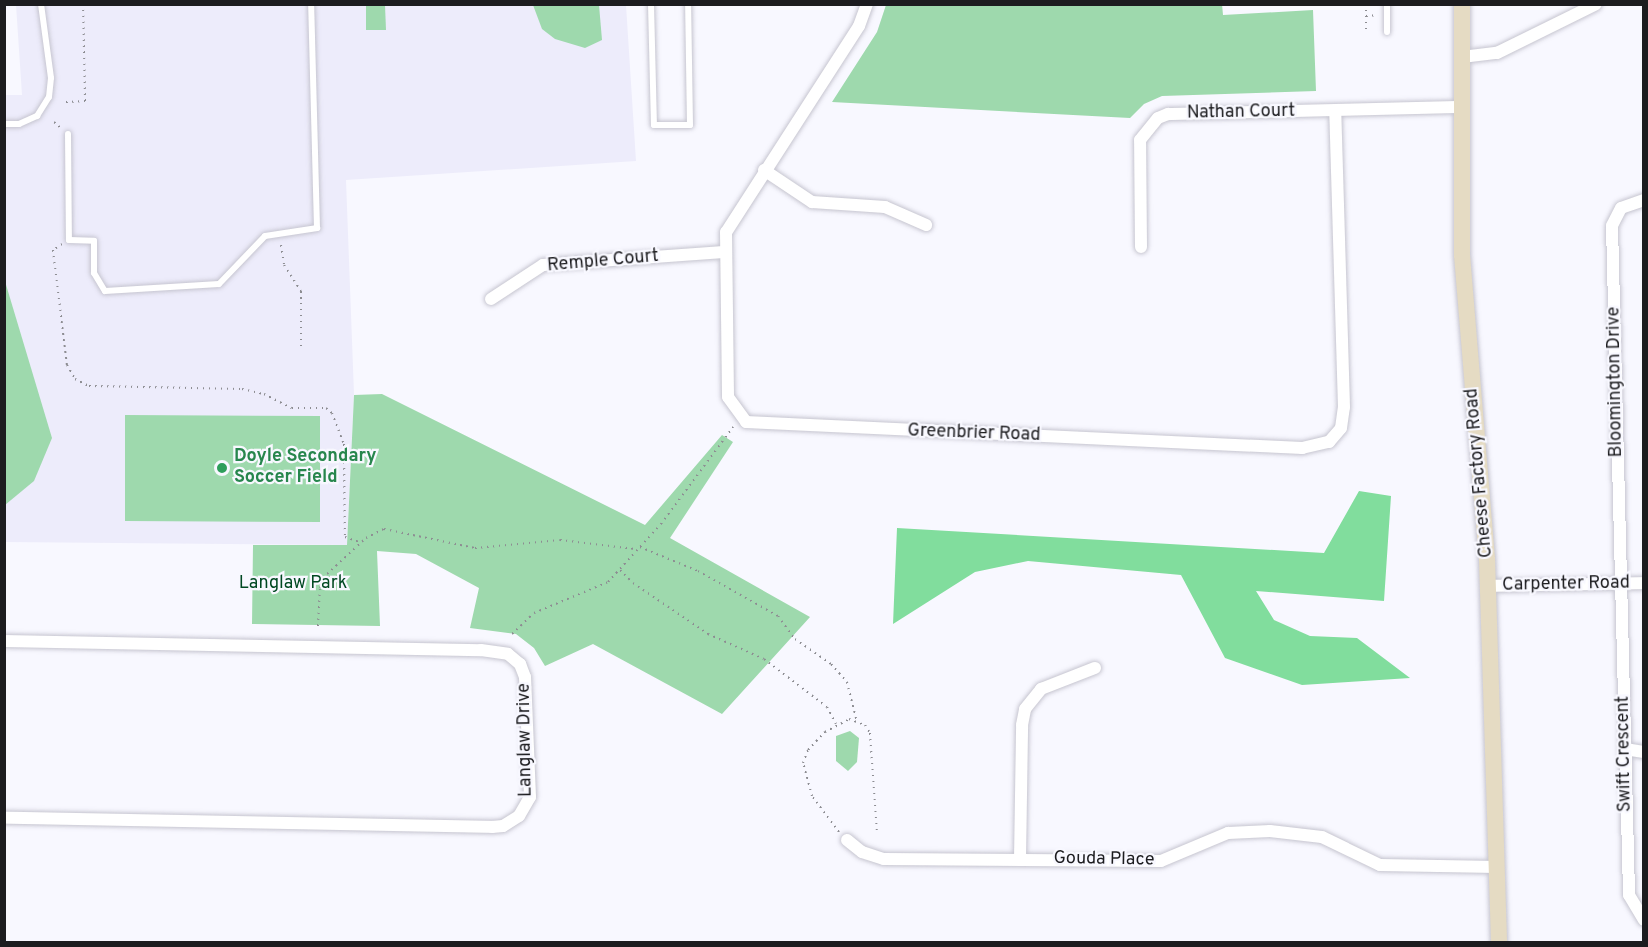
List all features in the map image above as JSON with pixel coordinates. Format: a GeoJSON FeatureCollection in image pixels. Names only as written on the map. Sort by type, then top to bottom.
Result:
{"type":"FeatureCollection","features":[{"type":"Feature","properties":{"kind":"main road","name":"Cheese Factory Road"},"geometry":{"type":"LineString","coordinates":[[1462,4],[1463,266],[1488,586],[1499,942]]}},
{"type":"Feature","properties":{"kind":"street"},"geometry":{"type":"LineString","coordinates":[[735,412],[728,397],[724,252],[732,219],[859,26],[867,4]]}},
{"type":"Feature","properties":{"kind":"street"},"geometry":{"type":"LineString","coordinates":[[1462,57],[1497,53],[1596,4]]}},
{"type":"Feature","properties":{"kind":"street","name":"Nathan Court"},"geometry":{"type":"LineString","coordinates":[[1141,247],[1140,140],[1158,118],[1168,114],[1461,107]]}},
{"type":"Feature","properties":{"kind":"street","name":"Greenbrier Road"},"geometry":{"type":"LineString","coordinates":[[735,412],[754,424],[1302,448],[1329,442],[1341,428],[1344,407],[1335,111]]}},
{"type":"Feature","properties":{"kind":"street"},"geometry":{"type":"LineString","coordinates":[[764,171],[812,201],[885,207],[926,225]]}},
{"type":"Feature","properties":{"kind":"street","name":"Bloomington Drive"},"geometry":{"type":"LineString","coordinates":[[1621,583],[1612,226],[1621,208],[1644,200]]}},
{"type":"Feature","properties":{"kind":"street","name":"Remple Court"},"geometry":{"type":"LineString","coordinates":[[491,299],[543,265],[724,252]]}},
{"type":"Feature","properties":{"kind":"street","name":"Swift Crescent"},"geometry":{"type":"LineString","coordinates":[[1621,583],[1629,895],[1644,920]]}},
{"type":"Feature","properties":{"kind":"street","name":"Carpenter Road"},"geometry":{"type":"LineString","coordinates":[[1488,586],[1644,583]]}},
{"type":"Feature","properties":{"kind":"street","name":"Langlaw Drive"},"geometry":{"type":"LineString","coordinates":[[4,641],[502,652],[520,664],[525,677],[530,797],[519,816],[503,826],[492,827],[4,818]]}},
{"type":"Feature","properties":{"kind":"street"},"geometry":{"type":"LineString","coordinates":[[1020,859],[1022,724],[1025,709],[1041,689],[1095,668]]}},
{"type":"Feature","properties":{"kind":"street"},"geometry":{"type":"LineString","coordinates":[[1625,749],[1644,752]]}},
{"type":"Feature","properties":{"kind":"street","name":"Gouda Place"},"geometry":{"type":"LineString","coordinates":[[847,840],[862,852],[884,859],[1161,861],[1228,833],[1270,831],[1322,837],[1380,865],[1497,867]]}},
{"type":"Feature","properties":{"kind":"lane"},"geometry":{"type":"LineString","coordinates":[[4,124],[19,124],[37,116],[49,97],[51,78],[41,4]]}},
{"type":"Feature","properties":{"kind":"lane"},"geometry":{"type":"LineString","coordinates":[[68,134],[69,240],[94,241],[94,273],[105,291],[219,284],[265,236],[317,228],[311,4]]}},
{"type":"Feature","properties":{"kind":"lane"},"geometry":{"type":"LineString","coordinates":[[651,4],[654,125],[690,125],[688,4]]}},
{"type":"Feature","properties":{"kind":"lane"},"geometry":{"type":"LineString","coordinates":[[1387,4],[1387,32]]}},
{"type":"Feature","properties":{"kind":"path"},"geometry":{"type":"LineString","coordinates":[[58,5],[63,4]]}},
{"type":"Feature","properties":{"kind":"path"},"geometry":{"type":"LineString","coordinates":[[66,102],[86,101],[83,4]]}},
{"type":"Feature","properties":{"kind":"path"},"geometry":{"type":"LineString","coordinates":[[1366,4],[1366,33]]}},
{"type":"Feature","properties":{"kind":"path"},"geometry":{"type":"LineString","coordinates":[[282,233],[280,255],[301,291],[301,351]]}},
{"type":"Feature","properties":{"kind":"path"},"geometry":{"type":"LineString","coordinates":[[69,240],[52,250],[67,365],[75,379],[89,386],[242,389],[264,394],[292,408],[326,408],[332,413],[344,444],[345,537],[362,543]]}},
{"type":"Feature","properties":{"kind":"path"},"geometry":{"type":"LineString","coordinates":[[318,626],[323,580],[374,532],[391,529],[475,548],[560,540],[635,549],[640,547],[732,432],[735,412]]}},
{"type":"Feature","properties":{"kind":"path"},"geometry":{"type":"LineString","coordinates":[[640,547],[698,571],[778,616],[795,639],[831,664],[847,682],[857,722]]}},
{"type":"Feature","properties":{"kind":"path"},"geometry":{"type":"LineString","coordinates":[[512,634],[534,613],[595,589],[620,570],[635,549]]}},
{"type":"Feature","properties":{"kind":"path"},"geometry":{"type":"LineString","coordinates":[[620,570],[633,584],[708,634],[764,659],[827,707],[836,724]]}},
{"type":"Feature","properties":{"kind":"path"},"geometry":{"type":"LineString","coordinates":[[847,840],[817,804],[803,772],[808,750],[836,724],[849,719],[857,722],[870,733],[877,833]]}},
{"type":"Feature","properties":{"kind":"shaded area"},"geometry":{"type":"Polygon","coordinates":[[[16,5],[626,5],[636,161],[346,180],[354,394],[347,545],[5,542],[4,95],[22,95],[16,5]]]}},
{"type":"Feature","properties":{"kind":"green space"},"geometry":{"type":"Polygon","coordinates":[[[1222,4],[1223,15],[1313,10],[1316,91],[1162,96],[1144,104],[1130,118],[832,102],[877,32],[886,5],[1222,4]]]}},
{"type":"Feature","properties":{"kind":"green space"},"geometry":{"type":"Polygon","coordinates":[[[366,5],[385,5],[386,30],[366,30],[366,5]]]}},
{"type":"Feature","properties":{"kind":"green space"},"geometry":{"type":"Polygon","coordinates":[[[533,5],[599,5],[602,40],[585,48],[555,39],[542,29],[533,5]]]}},
{"type":"Feature","properties":{"kind":"green space"},"geometry":{"type":"Polygon","coordinates":[[[4,278],[52,438],[34,481],[5,505],[4,278]]]}},
{"type":"Feature","properties":{"kind":"green space","name":"Langlaw Park"},"geometry":{"type":"Polygon","coordinates":[[[382,394],[645,525],[722,435],[733,442],[670,538],[810,617],[722,714],[593,644],[545,666],[534,648],[516,634],[470,628],[479,588],[416,554],[377,551],[380,626],[252,624],[253,545],[347,545],[354,395],[382,394]]]}},
{"type":"Feature","properties":{"kind":"green space","name":"Doyle Secondary Soccer Field"},"geometry":{"type":"Polygon","coordinates":[[[125,415],[320,416],[320,522],[125,521],[125,415]]]}},
{"type":"Feature","properties":{"kind":"green space"},"geometry":{"type":"Polygon","coordinates":[[[1359,491],[1391,496],[1384,601],[1256,591],[1274,620],[1310,636],[1357,638],[1410,678],[1302,685],[1225,658],[1181,575],[1028,561],[975,572],[893,624],[897,528],[1324,553],[1359,491]]]}},
{"type":"Feature","properties":{"kind":"green space"},"geometry":{"type":"Polygon","coordinates":[[[850,731],[859,738],[857,762],[848,771],[836,761],[836,736],[850,731]]]}},
{"type":"Feature","properties":{"kind":"place","name":"Doyle Secondary Soccer Field"},"geometry":{"type":"Point","coordinates":[222,468]}}]}
